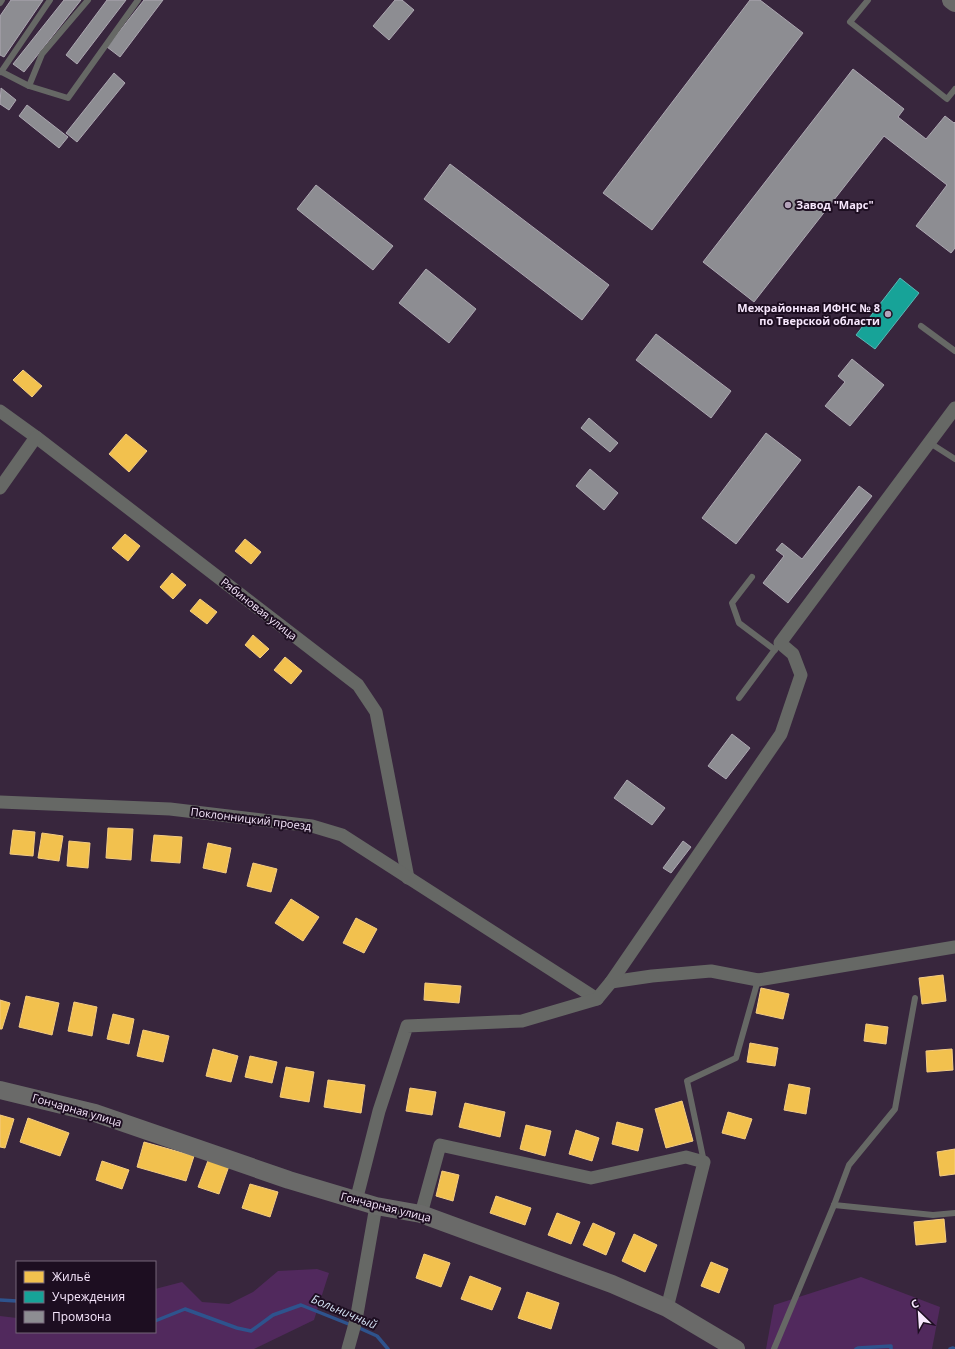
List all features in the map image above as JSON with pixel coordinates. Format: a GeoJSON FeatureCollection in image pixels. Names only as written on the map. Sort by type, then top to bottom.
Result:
{"type":"FeatureCollection","features":[{"type":"Feature","properties":{"kind":"street"},"geometry":{"type":"LineString","coordinates":[[951,0],[955,3]]}},
{"type":"Feature","properties":{"kind":"street"},"geometry":{"type":"LineString","coordinates":[[356,1201],[379,1111],[407,1026],[522,1021],[597,999],[611,982],[781,734],[802,675],[793,654],[777,646],[955,408]]}},
{"type":"Feature","properties":{"kind":"street","name":"Рябиновая улица"},"geometry":{"type":"LineString","coordinates":[[0,411],[36,437],[358,685],[376,712],[408,878]]}},
{"type":"Feature","properties":{"kind":"street"},"geometry":{"type":"LineString","coordinates":[[0,488],[36,437]]}},
{"type":"Feature","properties":{"kind":"street","name":"Поклонницкий проезд"},"geometry":{"type":"LineString","coordinates":[[0,802],[170,809],[312,826],[342,835],[597,999]]}},
{"type":"Feature","properties":{"kind":"street"},"geometry":{"type":"LineString","coordinates":[[611,982],[652,976],[711,971],[758,980],[955,947]]}},
{"type":"Feature","properties":{"kind":"street","name":"Гончарная улица"},"geometry":{"type":"LineString","coordinates":[[0,1090],[95,1113],[288,1180],[356,1201],[421,1214],[612,1284],[667,1308],[736,1349]]}},
{"type":"Feature","properties":{"kind":"street"},"geometry":{"type":"LineString","coordinates":[[421,1214],[440,1144],[591,1178],[686,1157],[704,1162],[667,1308]]}},
{"type":"Feature","properties":{"kind":"street"},"geometry":{"type":"LineString","coordinates":[[348,1349],[355,1326],[376,1206]]}},
{"type":"Feature","properties":{"kind":"lane"},"geometry":{"type":"LineString","coordinates":[[50,0],[1,72],[29,86],[68,98],[138,0]]}},
{"type":"Feature","properties":{"kind":"lane"},"geometry":{"type":"LineString","coordinates":[[29,86],[42,54],[88,0]]}},
{"type":"Feature","properties":{"kind":"lane"},"geometry":{"type":"LineString","coordinates":[[868,0],[850,22],[947,98],[955,89]]}},
{"type":"Feature","properties":{"kind":"lane"},"geometry":{"type":"LineString","coordinates":[[921,326],[955,352]]}},
{"type":"Feature","properties":{"kind":"lane"},"geometry":{"type":"LineString","coordinates":[[930,442],[955,459]]}},
{"type":"Feature","properties":{"kind":"lane"},"geometry":{"type":"LineString","coordinates":[[739,698],[777,646],[739,623],[732,603],[752,577]]}},
{"type":"Feature","properties":{"kind":"lane"},"geometry":{"type":"LineString","coordinates":[[704,1162],[687,1081],[736,1058],[758,980]]}},
{"type":"Feature","properties":{"kind":"lane"},"geometry":{"type":"LineString","coordinates":[[774,1349],[834,1206],[849,1165],[895,1109],[915,998]]}},
{"type":"Feature","properties":{"kind":"lane"},"geometry":{"type":"LineString","coordinates":[[834,1206],[933,1215],[955,1213]]}},
{"type":"Feature","properties":{"kind":"shaded area"},"geometry":{"type":"Polygon","coordinates":[[[317,1269],[329,1273],[314,1320],[254,1349],[0,1349],[0,1316],[16,1318],[16,1333],[156,1333],[156,1289],[182,1282],[202,1302],[229,1304],[253,1292],[278,1271],[317,1269]]]}},
{"type":"Feature","properties":{"kind":"shaded area"},"geometry":{"type":"Polygon","coordinates":[[[861,1277],[940,1307],[932,1349],[766,1349],[774,1305],[861,1277]]]}},
{"type":"Feature","properties":{"kind":"building: Жильё"},"geometry":{"type":"Polygon","coordinates":[[[23,370],[42,386],[32,397],[13,380],[23,370]]]}},
{"type":"Feature","properties":{"kind":"building: Жильё"},"geometry":{"type":"Polygon","coordinates":[[[126,434],[147,451],[129,472],[109,454],[126,434]]]}},
{"type":"Feature","properties":{"kind":"building: Жильё"},"geometry":{"type":"Polygon","coordinates":[[[125,534],[140,546],[128,561],[112,548],[125,534]]]}},
{"type":"Feature","properties":{"kind":"building: Жильё"},"geometry":{"type":"Polygon","coordinates":[[[245,539],[261,552],[251,564],[235,551],[245,539]]]}},
{"type":"Feature","properties":{"kind":"building: Жильё"},"geometry":{"type":"Polygon","coordinates":[[[172,573],[186,585],[173,599],[160,587],[172,573]]]}},
{"type":"Feature","properties":{"kind":"building: Жильё"},"geometry":{"type":"Polygon","coordinates":[[[200,599],[217,612],[207,624],[190,611],[200,599]]]}},
{"type":"Feature","properties":{"kind":"building: Жильё"},"geometry":{"type":"Polygon","coordinates":[[[253,635],[269,649],[260,658],[245,645],[253,635]]]}},
{"type":"Feature","properties":{"kind":"building: Жильё"},"geometry":{"type":"Polygon","coordinates":[[[285,657],[302,671],[291,684],[274,670],[285,657]]]}},
{"type":"Feature","properties":{"kind":"building: Жильё"},"geometry":{"type":"Polygon","coordinates":[[[108,828],[133,829],[131,860],[106,858],[108,828]]]}},
{"type":"Feature","properties":{"kind":"building: Жильё"},"geometry":{"type":"Polygon","coordinates":[[[13,830],[35,832],[33,856],[10,854],[13,830]]]}},
{"type":"Feature","properties":{"kind":"building: Жильё"},"geometry":{"type":"Polygon","coordinates":[[[42,833],[63,836],[59,861],[38,858],[42,833]]]}},
{"type":"Feature","properties":{"kind":"building: Жильё"},"geometry":{"type":"Polygon","coordinates":[[[154,835],[182,837],[180,863],[151,861],[154,835]]]}},
{"type":"Feature","properties":{"kind":"building: Жильё"},"geometry":{"type":"Polygon","coordinates":[[[69,841],[90,843],[88,868],[67,866],[69,841]]]}},
{"type":"Feature","properties":{"kind":"building: Жильё"},"geometry":{"type":"Polygon","coordinates":[[[208,843],[231,848],[226,873],[203,868],[208,843]]]}},
{"type":"Feature","properties":{"kind":"building: Жильё"},"geometry":{"type":"Polygon","coordinates":[[[253,863],[277,869],[271,892],[247,886],[253,863]]]}},
{"type":"Feature","properties":{"kind":"building: Жильё"},"geometry":{"type":"Polygon","coordinates":[[[291,899],[319,917],[303,941],[275,923],[291,899]]]}},
{"type":"Feature","properties":{"kind":"building: Жильё"},"geometry":{"type":"Polygon","coordinates":[[[356,918],[377,929],[364,953],[343,943],[356,918]]]}},
{"type":"Feature","properties":{"kind":"building: Жильё"},"geometry":{"type":"Polygon","coordinates":[[[943,975],[946,1001],[922,1004],[919,978],[943,975]]]}},
{"type":"Feature","properties":{"kind":"building: Жильё"},"geometry":{"type":"Polygon","coordinates":[[[425,983],[461,986],[459,1003],[424,1000],[425,983]]]}},
{"type":"Feature","properties":{"kind":"building: Жильё"},"geometry":{"type":"Polygon","coordinates":[[[761,988],[789,994],[783,1019],[756,1013],[761,988]]]}},
{"type":"Feature","properties":{"kind":"building: Жильё"},"geometry":{"type":"Polygon","coordinates":[[[26,996],[59,1003],[52,1035],[19,1027],[26,996]]]}},
{"type":"Feature","properties":{"kind":"building: Жильё"},"geometry":{"type":"Polygon","coordinates":[[[0,1000],[10,1003],[2,1029],[0,1029],[0,1000]]]}},
{"type":"Feature","properties":{"kind":"building: Жильё"},"geometry":{"type":"Polygon","coordinates":[[[74,1002],[97,1007],[92,1036],[68,1031],[74,1002]]]}},
{"type":"Feature","properties":{"kind":"building: Жильё"},"geometry":{"type":"Polygon","coordinates":[[[113,1014],[134,1019],[129,1044],[107,1039],[113,1014]]]}},
{"type":"Feature","properties":{"kind":"building: Жильё"},"geometry":{"type":"Polygon","coordinates":[[[866,1024],[888,1027],[886,1044],[864,1041],[866,1024]]]}},
{"type":"Feature","properties":{"kind":"building: Жильё"},"geometry":{"type":"Polygon","coordinates":[[[143,1030],[169,1036],[163,1062],[137,1056],[143,1030]]]}},
{"type":"Feature","properties":{"kind":"building: Жильё"},"geometry":{"type":"Polygon","coordinates":[[[750,1043],[778,1048],[775,1066],[747,1062],[750,1043]]]}},
{"type":"Feature","properties":{"kind":"building: Жильё"},"geometry":{"type":"Polygon","coordinates":[[[213,1049],[238,1056],[231,1082],[206,1076],[213,1049]]]}},
{"type":"Feature","properties":{"kind":"building: Жильё"},"geometry":{"type":"Polygon","coordinates":[[[952,1049],[953,1070],[927,1072],[926,1051],[952,1049]]]}},
{"type":"Feature","properties":{"kind":"building: Жильё"},"geometry":{"type":"Polygon","coordinates":[[[250,1056],[277,1062],[272,1083],[245,1077],[250,1056]]]}},
{"type":"Feature","properties":{"kind":"building: Жильё"},"geometry":{"type":"Polygon","coordinates":[[[286,1067],[314,1072],[309,1102],[280,1097],[286,1067]]]}},
{"type":"Feature","properties":{"kind":"building: Жильё"},"geometry":{"type":"Polygon","coordinates":[[[328,1080],[365,1085],[361,1113],[324,1107],[328,1080]]]}},
{"type":"Feature","properties":{"kind":"building: Жильё"},"geometry":{"type":"Polygon","coordinates":[[[789,1084],[810,1088],[806,1114],[784,1110],[789,1084]]]}},
{"type":"Feature","properties":{"kind":"building: Жильё"},"geometry":{"type":"Polygon","coordinates":[[[410,1088],[436,1092],[432,1115],[406,1111],[410,1088]]]}},
{"type":"Feature","properties":{"kind":"building: Жильё"},"geometry":{"type":"Polygon","coordinates":[[[682,1101],[693,1141],[666,1148],[655,1109],[682,1101]]]}},
{"type":"Feature","properties":{"kind":"building: Жильё"},"geometry":{"type":"Polygon","coordinates":[[[465,1103],[505,1112],[500,1137],[459,1127],[465,1103]]]}},
{"type":"Feature","properties":{"kind":"building: Жильё"},"geometry":{"type":"Polygon","coordinates":[[[728,1112],[752,1119],[745,1139],[722,1133],[728,1112]]]}},
{"type":"Feature","properties":{"kind":"building: Жильё"},"geometry":{"type":"Polygon","coordinates":[[[0,1115],[14,1119],[5,1148],[0,1147],[0,1115]]]}},
{"type":"Feature","properties":{"kind":"building: Жильё"},"geometry":{"type":"Polygon","coordinates":[[[28,1118],[69,1133],[60,1156],[20,1142],[28,1118]]]}},
{"type":"Feature","properties":{"kind":"building: Жильё"},"geometry":{"type":"Polygon","coordinates":[[[617,1122],[643,1129],[638,1151],[612,1144],[617,1122]]]}},
{"type":"Feature","properties":{"kind":"building: Жильё"},"geometry":{"type":"Polygon","coordinates":[[[526,1125],[551,1131],[545,1156],[520,1149],[526,1125]]]}},
{"type":"Feature","properties":{"kind":"building: Жильё"},"geometry":{"type":"Polygon","coordinates":[[[576,1130],[599,1138],[592,1161],[569,1154],[576,1130]]]}},
{"type":"Feature","properties":{"kind":"building: Жильё"},"geometry":{"type":"Polygon","coordinates":[[[144,1142],[194,1156],[186,1181],[137,1167],[144,1142]]]}},
{"type":"Feature","properties":{"kind":"building: Жильё"},"geometry":{"type":"Polygon","coordinates":[[[955,1149],[955,1174],[940,1176],[937,1152],[955,1149]]]}},
{"type":"Feature","properties":{"kind":"building: Жильё"},"geometry":{"type":"Polygon","coordinates":[[[209,1158],[229,1166],[219,1194],[198,1187],[209,1158]]]}},
{"type":"Feature","properties":{"kind":"building: Жильё"},"geometry":{"type":"Polygon","coordinates":[[[102,1161],[129,1170],[122,1189],[96,1180],[102,1161]]]}},
{"type":"Feature","properties":{"kind":"building: Жильё"},"geometry":{"type":"Polygon","coordinates":[[[442,1171],[459,1175],[453,1201],[436,1196],[442,1171]]]}},
{"type":"Feature","properties":{"kind":"building: Жильё"},"geometry":{"type":"Polygon","coordinates":[[[250,1184],[278,1192],[270,1217],[242,1208],[250,1184]]]}},
{"type":"Feature","properties":{"kind":"building: Жильё"},"geometry":{"type":"Polygon","coordinates":[[[496,1196],[531,1208],[525,1225],[490,1213],[496,1196]]]}},
{"type":"Feature","properties":{"kind":"building: Жильё"},"geometry":{"type":"Polygon","coordinates":[[[557,1213],[580,1222],[571,1244],[548,1235],[557,1213]]]}},
{"type":"Feature","properties":{"kind":"building: Жильё"},"geometry":{"type":"Polygon","coordinates":[[[944,1219],[946,1242],[916,1245],[914,1222],[944,1219]]]}},
{"type":"Feature","properties":{"kind":"building: Жильё"},"geometry":{"type":"Polygon","coordinates":[[[593,1223],[615,1233],[606,1255],[583,1245],[593,1223]]]}},
{"type":"Feature","properties":{"kind":"building: Жильё"},"geometry":{"type":"Polygon","coordinates":[[[634,1234],[657,1245],[645,1272],[622,1261],[634,1234]]]}},
{"type":"Feature","properties":{"kind":"building: Жильё"},"geometry":{"type":"Polygon","coordinates":[[[424,1254],[450,1263],[441,1287],[416,1278],[424,1254]]]}},
{"type":"Feature","properties":{"kind":"building: Жильё"},"geometry":{"type":"Polygon","coordinates":[[[711,1262],[728,1269],[719,1293],[701,1286],[711,1262]]]}},
{"type":"Feature","properties":{"kind":"building: Жильё"},"geometry":{"type":"Polygon","coordinates":[[[470,1276],[501,1288],[492,1310],[461,1299],[470,1276]]]}},
{"type":"Feature","properties":{"kind":"building: Жильё"},"geometry":{"type":"Polygon","coordinates":[[[527,1292],[559,1303],[551,1329],[518,1318],[527,1292]]]}},
{"type":"Feature","properties":{"kind":"building: Учреждения","name":"Межрайонная ИФНС № 8 по Тверской области"},"geometry":{"type":"Polygon","coordinates":[[[900,278],[919,293],[875,349],[856,335],[900,278]]]}},
{"type":"Feature","properties":{"kind":"building: Промзона"},"geometry":{"type":"Polygon","coordinates":[[[11,0],[43,0],[4,57],[0,55],[0,16],[11,0]]]}},
{"type":"Feature","properties":{"kind":"building: Промзона"},"geometry":{"type":"Polygon","coordinates":[[[64,0],[81,0],[24,72],[13,64],[64,0]]]}},
{"type":"Feature","properties":{"kind":"building: Промзона"},"geometry":{"type":"Polygon","coordinates":[[[107,0],[126,0],[77,64],[66,55],[107,0]]]}},
{"type":"Feature","properties":{"kind":"building: Промзона"},"geometry":{"type":"Polygon","coordinates":[[[144,0],[163,0],[120,57],[107,47],[144,0]]]}},
{"type":"Feature","properties":{"kind":"building: Промзона"},"geometry":{"type":"Polygon","coordinates":[[[395,0],[402,0],[414,10],[389,40],[373,26],[395,0]]]}},
{"type":"Feature","properties":{"kind":"building: Промзона"},"geometry":{"type":"Polygon","coordinates":[[[750,0],[760,0],[803,33],[652,230],[603,193],[750,0]]]}},
{"type":"Feature","properties":{"kind":"building: Промзона","name":"Завод \"Марс\""},"geometry":{"type":"Polygon","coordinates":[[[853,69],[904,109],[898,117],[926,139],[945,116],[954,123],[955,122],[955,248],[951,253],[916,226],[947,185],[884,136],[754,302],[703,262],[853,69]]]}},
{"type":"Feature","properties":{"kind":"building: Промзона"},"geometry":{"type":"Polygon","coordinates":[[[114,73],[125,83],[77,142],[66,133],[114,73]]]}},
{"type":"Feature","properties":{"kind":"building: Промзона"},"geometry":{"type":"Polygon","coordinates":[[[1,88],[16,100],[9,110],[0,104],[1,88]]]}},
{"type":"Feature","properties":{"kind":"building: Промзона"},"geometry":{"type":"Polygon","coordinates":[[[27,105],[68,137],[59,148],[19,116],[27,105]]]}},
{"type":"Feature","properties":{"kind":"building: Промзона"},"geometry":{"type":"Polygon","coordinates":[[[450,164],[609,285],[582,320],[424,199],[450,164]]]}},
{"type":"Feature","properties":{"kind":"building: Промзона"},"geometry":{"type":"Polygon","coordinates":[[[316,185],[393,246],[373,270],[297,209],[316,185]]]}},
{"type":"Feature","properties":{"kind":"building: Промзона"},"geometry":{"type":"Polygon","coordinates":[[[426,269],[476,309],[449,343],[399,303],[426,269]]]}},
{"type":"Feature","properties":{"kind":"building: Промзона"},"geometry":{"type":"Polygon","coordinates":[[[656,334],[731,391],[711,418],[636,360],[656,334]]]}},
{"type":"Feature","properties":{"kind":"building: Промзона"},"geometry":{"type":"Polygon","coordinates":[[[852,359],[884,385],[850,426],[825,406],[845,382],[838,376],[852,359]]]}},
{"type":"Feature","properties":{"kind":"building: Промзона"},"geometry":{"type":"Polygon","coordinates":[[[589,418],[618,443],[610,452],[581,428],[589,418]]]}},
{"type":"Feature","properties":{"kind":"building: Промзона"},"geometry":{"type":"Polygon","coordinates":[[[766,433],[801,460],[736,544],[702,518],[766,433]]]}},
{"type":"Feature","properties":{"kind":"building: Промзона"},"geometry":{"type":"Polygon","coordinates":[[[590,469],[618,493],[604,510],[576,486],[590,469]]]}},
{"type":"Feature","properties":{"kind":"building: Промзона"},"geometry":{"type":"Polygon","coordinates":[[[859,486],[872,496],[788,603],[763,583],[784,556],[776,550],[782,543],[802,559],[859,486]]]}},
{"type":"Feature","properties":{"kind":"building: Промзона"},"geometry":{"type":"Polygon","coordinates":[[[732,734],[750,748],[726,779],[708,766],[732,734]]]}},
{"type":"Feature","properties":{"kind":"building: Промзона"},"geometry":{"type":"Polygon","coordinates":[[[627,780],[665,808],[652,825],[614,798],[627,780]]]}},
{"type":"Feature","properties":{"kind":"building: Промзона"},"geometry":{"type":"Polygon","coordinates":[[[683,841],[691,847],[671,873],[663,868],[683,841]]]}},
{"type":"Feature","properties":{"kind":"waterway","name":"Больничный"},"geometry":{"type":"LineString","coordinates":[[0,1300],[16,1301]]}},
{"type":"Feature","properties":{"kind":"waterway","name":"Больничный"},"geometry":{"type":"LineString","coordinates":[[156,1321],[185,1309],[237,1328],[251,1331],[273,1315],[301,1305],[351,1325]]}},
{"type":"Feature","properties":{"kind":"waterway","name":"Больничный"},"geometry":{"type":"LineString","coordinates":[[357,1327],[377,1336],[388,1349]]}},
{"type":"Feature","properties":{"kind":"waterway","name":"Больничный"},"geometry":{"type":"LineString","coordinates":[[856,1349],[891,1346],[891,1349]]}},
{"type":"Feature","properties":{"kind":"waterway","name":"Больничный"},"geometry":{"type":"LineString","coordinates":[[950,1349],[955,1349]]}},
{"type":"Feature","properties":{"kind":"place","name":"Завод \"Марс\""},"geometry":{"type":"Point","coordinates":[788,205]}},
{"type":"Feature","properties":{"kind":"place","name":"Межрайонная ИФНС № 8 по Тверской области"},"geometry":{"type":"Point","coordinates":[888,314]}}]}
